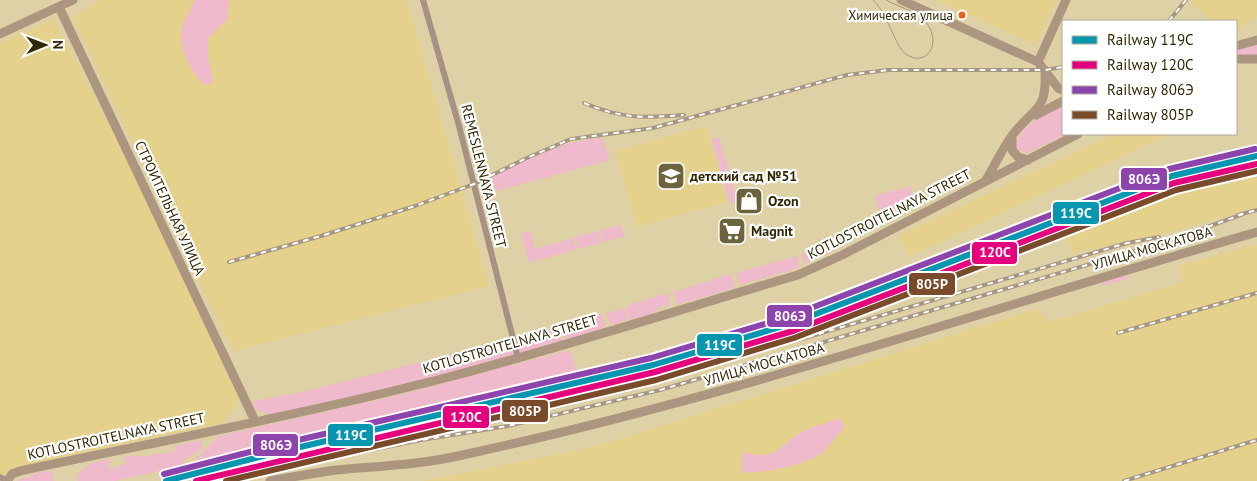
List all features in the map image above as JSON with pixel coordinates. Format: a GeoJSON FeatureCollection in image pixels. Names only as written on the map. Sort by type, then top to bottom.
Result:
{"type":"FeatureCollection","features":[{"type":"Feature","properties":{"kind":"main road"},"geometry":{"type":"LineString","coordinates":[[0,34],[58,3],[73,0]]}},
{"type":"Feature","properties":{"kind":"main road"},"geometry":{"type":"LineString","coordinates":[[901,0],[1038,62],[1059,89],[1062,90]]}},
{"type":"Feature","properties":{"kind":"main road"},"geometry":{"type":"LineString","coordinates":[[1038,62],[1066,0]]}},
{"type":"Feature","properties":{"kind":"main road","name":"СТРОИТЕЛЬНАЯ УЛИЦА"},"geometry":{"type":"LineString","coordinates":[[58,3],[255,421]]}},
{"type":"Feature","properties":{"kind":"main road"},"geometry":{"type":"LineString","coordinates":[[1237,46],[1257,40]]}},
{"type":"Feature","properties":{"kind":"main road"},"geometry":{"type":"LineString","coordinates":[[1237,59],[1257,59]]}},
{"type":"Feature","properties":{"kind":"main road"},"geometry":{"type":"LineString","coordinates":[[986,180],[1014,134],[1043,103],[1046,86],[1045,70]]}},
{"type":"Feature","properties":{"kind":"main road"},"geometry":{"type":"LineString","coordinates":[[1027,120],[1062,102]]}},
{"type":"Feature","properties":{"kind":"main road"},"geometry":{"type":"LineString","coordinates":[[1014,134],[1012,150],[1018,157],[1028,160]]}},
{"type":"Feature","properties":{"kind":"main road","name":"KOTLOSTROITELNAYA STREET"},"geometry":{"type":"LineString","coordinates":[[7,481],[12,474],[20,471],[255,421],[444,378],[798,275],[1076,135]]}},
{"type":"Feature","properties":{"kind":"main road","name":"УЛИЦА МОСКАТОВА"},"geometry":{"type":"LineString","coordinates":[[270,481],[335,470],[428,462],[537,438],[802,368],[1004,305],[1257,232]]}},
{"type":"Feature","properties":{"kind":"street","name":"REMESLENNAYA STREET"},"geometry":{"type":"LineString","coordinates":[[423,0],[462,136],[518,358]]}},
{"type":"Feature","properties":{"kind":"street"},"geometry":{"type":"LineString","coordinates":[[0,477],[7,481]]}},
{"type":"Feature","properties":{"kind":"shaded area"},"geometry":{"type":"Polygon","coordinates":[[[100,0],[407,0],[489,286],[233,351],[73,17],[100,0]]]}},
{"type":"Feature","properties":{"kind":"shaded area"},"geometry":{"type":"Polygon","coordinates":[[[195,0],[229,0],[228,19],[208,38],[208,56],[213,82],[205,85],[195,74],[188,62],[181,40],[183,25],[195,0]]]}},
{"type":"Feature","properties":{"kind":"shaded area"},"geometry":{"type":"Polygon","coordinates":[[[936,0],[1056,0],[1036,45],[936,0]]]}},
{"type":"Feature","properties":{"kind":"shaded area"},"geometry":{"type":"Polygon","coordinates":[[[1193,0],[1257,0],[1257,16],[1237,30],[1237,20],[1210,20],[1191,4],[1193,0]]]}},
{"type":"Feature","properties":{"kind":"shaded area"},"geometry":{"type":"Polygon","coordinates":[[[54,19],[134,172],[238,398],[238,405],[222,423],[24,466],[0,481],[0,43],[54,19]]]}},
{"type":"Feature","properties":{"kind":"shaded area"},"geometry":{"type":"Polygon","coordinates":[[[1257,44],[1257,57],[1237,56],[1237,50],[1257,44]]]}},
{"type":"Feature","properties":{"kind":"shaded area"},"geometry":{"type":"Polygon","coordinates":[[[1062,106],[1062,135],[1065,135],[1027,153],[1016,149],[1020,135],[1033,122],[1062,106]]]}},
{"type":"Feature","properties":{"kind":"shaded area","name":"детский сад №51"},"geometry":{"type":"Polygon","coordinates":[[[706,126],[727,202],[637,227],[615,151],[706,126]]]}},
{"type":"Feature","properties":{"kind":"shaded area"},"geometry":{"type":"Polygon","coordinates":[[[1112,135],[1168,135],[909,257],[898,236],[1112,135]]]}},
{"type":"Feature","properties":{"kind":"shaded area"},"geometry":{"type":"Polygon","coordinates":[[[719,137],[740,211],[737,211],[733,202],[729,202],[712,139],[719,137]]]}},
{"type":"Feature","properties":{"kind":"shaded area"},"geometry":{"type":"Polygon","coordinates":[[[602,138],[610,160],[496,191],[490,178],[530,158],[558,147],[602,138]]]}},
{"type":"Feature","properties":{"kind":"shaded area"},"geometry":{"type":"Polygon","coordinates":[[[1257,167],[1257,208],[1147,238],[1071,253],[1064,224],[1186,184],[1257,167]]]}},
{"type":"Feature","properties":{"kind":"shaded area"},"geometry":{"type":"Polygon","coordinates":[[[910,187],[915,204],[882,221],[875,195],[910,187]]]}},
{"type":"Feature","properties":{"kind":"shaded area"},"geometry":{"type":"Polygon","coordinates":[[[621,225],[625,236],[604,242],[601,230],[621,225]]]}},
{"type":"Feature","properties":{"kind":"shaded area"},"geometry":{"type":"Polygon","coordinates":[[[530,231],[535,249],[573,238],[576,249],[529,263],[521,233],[530,231]]]}},
{"type":"Feature","properties":{"kind":"shaded area"},"geometry":{"type":"Polygon","coordinates":[[[599,231],[602,243],[578,249],[575,237],[599,231]]]}},
{"type":"Feature","properties":{"kind":"shaded area"},"geometry":{"type":"Polygon","coordinates":[[[841,244],[839,248],[805,264],[801,255],[841,244]]]}},
{"type":"Feature","properties":{"kind":"shaded area"},"geometry":{"type":"Polygon","coordinates":[[[1257,244],[1257,481],[423,481],[597,446],[1039,308],[1042,317],[1046,316],[1048,322],[1183,282],[1179,266],[1257,244]]]}},
{"type":"Feature","properties":{"kind":"shaded area"},"geometry":{"type":"Polygon","coordinates":[[[798,256],[799,268],[740,285],[736,273],[798,256]]]}},
{"type":"Feature","properties":{"kind":"shaded area"},"geometry":{"type":"Polygon","coordinates":[[[731,274],[735,288],[677,305],[673,292],[731,274]]]}},
{"type":"Feature","properties":{"kind":"shaded area"},"geometry":{"type":"Polygon","coordinates":[[[1126,275],[1128,279],[1102,286],[1101,282],[1126,275]]]}},
{"type":"Feature","properties":{"kind":"shaded area"},"geometry":{"type":"Polygon","coordinates":[[[668,293],[670,307],[666,308],[664,304],[650,315],[631,321],[626,306],[668,293]]]}},
{"type":"Feature","properties":{"kind":"shaded area"},"geometry":{"type":"Polygon","coordinates":[[[625,308],[628,320],[610,325],[607,313],[625,308]]]}},
{"type":"Feature","properties":{"kind":"shaded area"},"geometry":{"type":"Polygon","coordinates":[[[602,314],[606,328],[566,340],[562,326],[602,314]]]}},
{"type":"Feature","properties":{"kind":"shaded area"},"geometry":{"type":"Polygon","coordinates":[[[557,327],[562,341],[521,354],[517,338],[557,327]]]}},
{"type":"Feature","properties":{"kind":"shaded area"},"geometry":{"type":"Polygon","coordinates":[[[512,339],[517,355],[511,358],[315,406],[268,414],[255,409],[251,402],[307,391],[512,339]]]}},
{"type":"Feature","properties":{"kind":"shaded area"},"geometry":{"type":"Polygon","coordinates":[[[569,350],[577,371],[191,464],[219,436],[399,395],[569,350]]]}},
{"type":"Feature","properties":{"kind":"shaded area"},"geometry":{"type":"Polygon","coordinates":[[[840,418],[845,426],[822,453],[816,457],[784,468],[760,472],[742,472],[741,459],[744,452],[755,455],[771,453],[804,431],[840,418]]]}},
{"type":"Feature","properties":{"kind":"shaded area"},"geometry":{"type":"Polygon","coordinates":[[[202,440],[202,449],[185,460],[182,465],[116,481],[77,481],[78,474],[91,463],[110,459],[108,470],[128,463],[122,460],[124,457],[133,455],[142,457],[176,451],[173,446],[202,440]]]}},
{"type":"Feature","properties":{"kind":"shaded area"},"geometry":{"type":"Polygon","coordinates":[[[53,472],[54,481],[16,481],[25,477],[26,479],[31,474],[53,472]]]}},
{"type":"Feature","properties":{"kind":"tram line"},"geometry":{"type":"LineString","coordinates":[[873,0],[883,13],[903,51],[915,58],[922,58],[931,49],[933,42],[929,27],[919,16],[886,0]]}},
{"type":"Feature","properties":{"kind":"railway"},"geometry":{"type":"LineString","coordinates":[[1170,20],[1186,0]]}},
{"type":"Feature","properties":{"kind":"railway"},"geometry":{"type":"LineString","coordinates":[[229,262],[321,236],[415,206],[474,184],[571,139],[653,128],[847,75],[888,70],[1045,70],[1062,67]]}},
{"type":"Feature","properties":{"kind":"railway"},"geometry":{"type":"LineString","coordinates":[[584,103],[622,115],[656,117],[684,115]]}},
{"type":"Feature","properties":{"kind":"railway"},"geometry":{"type":"LineString","coordinates":[[1238,215],[1257,210]]}},
{"type":"Feature","properties":{"kind":"railway"},"geometry":{"type":"LineString","coordinates":[[218,481],[421,440],[508,426],[660,390],[1169,241],[1243,214]]}},
{"type":"Feature","properties":{"kind":"railway"},"geometry":{"type":"LineString","coordinates":[[435,431],[563,405],[659,381],[1127,243],[1159,237]]}},
{"type":"Feature","properties":{"kind":"railway"},"geometry":{"type":"LineString","coordinates":[[1118,333],[1257,293]]}},
{"type":"Feature","properties":{"kind":"railway"},"geometry":{"type":"LineString","coordinates":[[1124,481],[1257,440]]}},
{"type":"Feature","properties":{"kind":"railway"},"geometry":{"type":"LineString","coordinates":[[195,481],[224,474]]}},
{"type":"Feature","properties":{"kind":"rail line","name":"806Э"},"geometry":{"type":"LineString","coordinates":[[164,474],[281,444],[651,358],[788,317],[1169,169],[1255,149]]}},
{"type":"Feature","properties":{"kind":"rail line","name":"119С"},"geometry":{"type":"LineString","coordinates":[[166,481],[283,451],[653,365],[790,324],[1172,176],[1257,156]]}},
{"type":"Feature","properties":{"kind":"rail line","name":"120С"},"geometry":{"type":"LineString","coordinates":[[196,481],[655,372],[793,331],[1174,183],[1257,164]]}},
{"type":"Feature","properties":{"kind":"rail line","name":"805Р"},"geometry":{"type":"LineString","coordinates":[[226,481],[656,380],[794,338],[1176,190],[1257,171]]}},
{"type":"Feature","properties":{"kind":"place","name":"Химическая улица"},"geometry":{"type":"Point","coordinates":[962,15]}},
{"type":"Feature","properties":{"kind":"place","name":"детский сад №51"},"geometry":{"type":"Point","coordinates":[671,176]}},
{"type":"Feature","properties":{"kind":"place","name":"Ozon"},"geometry":{"type":"Point","coordinates":[749,201]}},
{"type":"Feature","properties":{"kind":"place","name":"Magnit"},"geometry":{"type":"Point","coordinates":[732,231]}}]}
